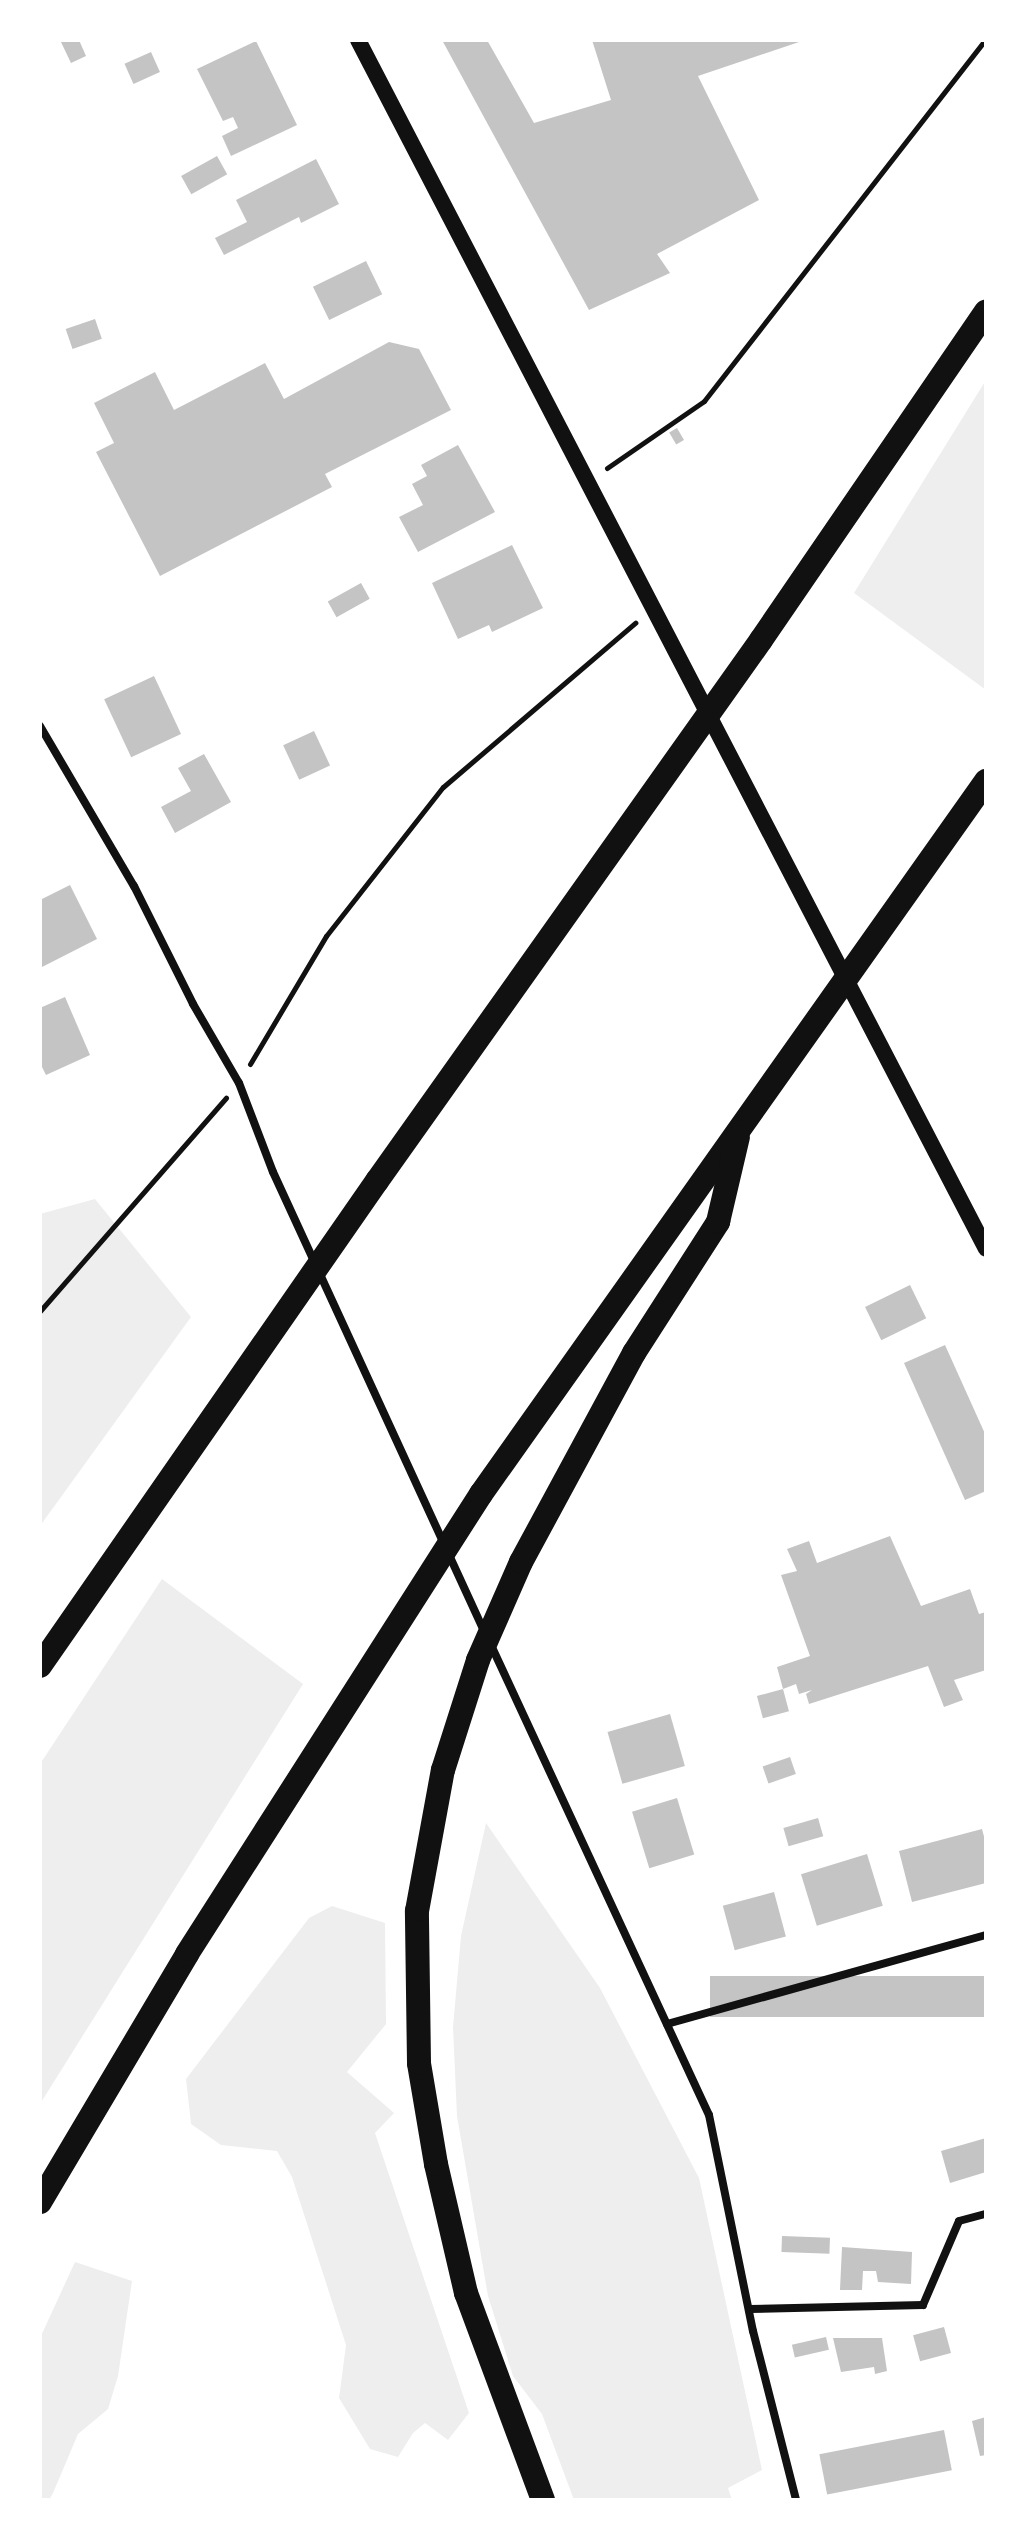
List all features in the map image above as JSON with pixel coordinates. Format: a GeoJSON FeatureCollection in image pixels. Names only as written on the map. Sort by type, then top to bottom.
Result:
{"type":"FeatureCollection","features":[{"type":"Feature","properties":{"kind":"highway"},"geometry":{"type":"LineString","coordinates":[[40,1666],[377,1181],[761,640],[986,312]]}},
{"type":"Feature","properties":{"kind":"highway"},"geometry":{"type":"LineString","coordinates":[[40,2202],[187,1954],[481,1494],[986,781]]}},
{"type":"Feature","properties":{"kind":"highway"},"geometry":{"type":"LineString","coordinates":[[543,2500],[466,2293],[436,2164],[419,2063],[417,1911],[443,1770],[478,1660],[521,1562],[634,1353],[718,1222],[740,1126]]}},
{"type":"Feature","properties":{"kind":"main road"},"geometry":{"type":"LineString","coordinates":[[358,40],[655,606],[986,1249]]}},
{"type":"Feature","properties":{"kind":"street"},"geometry":{"type":"LineString","coordinates":[[40,726],[134,886],[193,1004],[239,1083],[273,1172],[709,2115],[750,2309],[796,2500]]}},
{"type":"Feature","properties":{"kind":"street"},"geometry":{"type":"LineString","coordinates":[[667,2024],[986,1935]]}},
{"type":"Feature","properties":{"kind":"street"},"geometry":{"type":"LineString","coordinates":[[750,2309],[923,2305],[959,2221],[986,2214]]}},
{"type":"Feature","properties":{"kind":"path"},"geometry":{"type":"LineString","coordinates":[[589,480],[704,401],[985,40]]}},
{"type":"Feature","properties":{"kind":"path"},"geometry":{"type":"LineString","coordinates":[[40,1311],[159,1179],[239,1083],[326,936],[443,787],[655,606]]}},
{"type":"Feature","properties":{"kind":"shaded area"},"geometry":{"type":"Polygon","coordinates":[[[986,380],[986,690],[854,593],[986,380]]]}},
{"type":"Feature","properties":{"kind":"shaded area"},"geometry":{"type":"Polygon","coordinates":[[[95,1199],[191,1317],[40,1526],[40,1214],[95,1199]]]}},
{"type":"Feature","properties":{"kind":"shaded area"},"geometry":{"type":"Polygon","coordinates":[[[162,1579],[303,1684],[40,2104],[40,1764],[162,1579]]]}},
{"type":"Feature","properties":{"kind":"shaded area"},"geometry":{"type":"Polygon","coordinates":[[[486,1823],[600,1988],[699,2178],[762,2470],[728,2488],[732,2500],[574,2500],[542,2414],[513,2376],[488,2296],[457,2116],[453,2027],[461,1936],[486,1823]]]}},
{"type":"Feature","properties":{"kind":"shaded area"},"geometry":{"type":"Polygon","coordinates":[[[332,1906],[385,1923],[386,2024],[347,2072],[394,2113],[375,2133],[469,2413],[448,2440],[425,2423],[413,2433],[398,2457],[370,2449],[339,2398],[346,2345],[292,2177],[277,2151],[221,2145],[191,2124],[186,2079],[309,1918],[332,1906]]]}},
{"type":"Feature","properties":{"kind":"shaded area"},"geometry":{"type":"Polygon","coordinates":[[[75,2262],[132,2281],[118,2376],[108,2409],[78,2434],[49,2500],[40,2500],[40,2338],[75,2262]]]}},
{"type":"Feature","properties":{"kind":"building"},"geometry":{"type":"Polygon","coordinates":[[[60,40],[79,40],[86,56],[71,63],[60,40]]]}},
{"type":"Feature","properties":{"kind":"building"},"geometry":{"type":"Polygon","coordinates":[[[442,40],[487,40],[534,123],[611,100],[592,40],[802,41],[698,76],[759,200],[657,254],[670,273],[589,310],[442,40]]]}},
{"type":"Feature","properties":{"kind":"building"},"geometry":{"type":"Polygon","coordinates":[[[256,41],[297,125],[231,156],[222,136],[238,128],[233,117],[223,121],[197,69],[256,41]]]}},
{"type":"Feature","properties":{"kind":"building"},"geometry":{"type":"Polygon","coordinates":[[[151,52],[160,72],[133,84],[125,64],[151,52]]]}},
{"type":"Feature","properties":{"kind":"building"},"geometry":{"type":"Polygon","coordinates":[[[217,156],[227,174],[191,194],[181,176],[217,156]]]}},
{"type":"Feature","properties":{"kind":"building"},"geometry":{"type":"Polygon","coordinates":[[[316,159],[339,204],[301,223],[299,217],[224,255],[215,238],[247,222],[236,200],[316,159]]]}},
{"type":"Feature","properties":{"kind":"building"},"geometry":{"type":"Polygon","coordinates":[[[366,261],[382,294],[329,320],[313,287],[366,261]]]}},
{"type":"Feature","properties":{"kind":"building"},"geometry":{"type":"Polygon","coordinates":[[[95,319],[102,339],[73,349],[66,329],[95,319]]]}},
{"type":"Feature","properties":{"kind":"building"},"geometry":{"type":"Polygon","coordinates":[[[389,342],[419,349],[451,410],[325,474],[332,487],[160,576],[96,452],[114,443],[94,403],[155,372],[174,410],[265,363],[284,399],[389,342]]]}},
{"type":"Feature","properties":{"kind":"building"},"geometry":{"type":"Polygon","coordinates":[[[677,428],[684,440],[676,445],[669,433],[677,428]]]}},
{"type":"Feature","properties":{"kind":"building"},"geometry":{"type":"Polygon","coordinates":[[[458,445],[495,512],[418,552],[399,517],[423,505],[412,484],[427,476],[421,465],[458,445]]]}},
{"type":"Feature","properties":{"kind":"building"},"geometry":{"type":"Polygon","coordinates":[[[512,545],[543,608],[492,632],[489,625],[458,639],[432,583],[512,545]]]}},
{"type":"Feature","properties":{"kind":"building"},"geometry":{"type":"Polygon","coordinates":[[[361,583],[370,599],[336,617],[328,601],[361,583]]]}},
{"type":"Feature","properties":{"kind":"building"},"geometry":{"type":"Polygon","coordinates":[[[154,676],[181,734],[131,757],[104,699],[154,676]]]}},
{"type":"Feature","properties":{"kind":"building"},"geometry":{"type":"Polygon","coordinates":[[[314,731],[330,765],[299,780],[283,745],[314,731]]]}},
{"type":"Feature","properties":{"kind":"building"},"geometry":{"type":"Polygon","coordinates":[[[204,754],[231,802],[175,833],[161,807],[191,791],[178,768],[204,754]]]}},
{"type":"Feature","properties":{"kind":"building"},"geometry":{"type":"Polygon","coordinates":[[[70,885],[97,939],[42,967],[40,900],[70,885]]]}},
{"type":"Feature","properties":{"kind":"building"},"geometry":{"type":"Polygon","coordinates":[[[65,997],[90,1055],[46,1075],[40,1063],[40,1008],[65,997]]]}},
{"type":"Feature","properties":{"kind":"building"},"geometry":{"type":"Polygon","coordinates":[[[910,1285],[926,1318],[881,1340],[865,1307],[910,1285]]]}},
{"type":"Feature","properties":{"kind":"building"},"geometry":{"type":"Polygon","coordinates":[[[945,1345],[986,1436],[986,1491],[965,1500],[904,1363],[945,1345]]]}},
{"type":"Feature","properties":{"kind":"building"},"geometry":{"type":"Polygon","coordinates":[[[890,1536],[921,1606],[970,1589],[979,1614],[986,1612],[986,1670],[954,1680],[963,1700],[944,1707],[928,1666],[809,1704],[806,1694],[812,1690],[799,1694],[796,1684],[783,1689],[777,1667],[810,1656],[781,1575],[797,1571],[787,1549],[809,1541],[817,1563],[890,1536]]]}},
{"type":"Feature","properties":{"kind":"building"},"geometry":{"type":"Polygon","coordinates":[[[783,1689],[789,1711],[763,1718],[757,1696],[783,1689]]]}},
{"type":"Feature","properties":{"kind":"building"},"geometry":{"type":"Polygon","coordinates":[[[670,1714],[685,1766],[622,1784],[608,1732],[670,1714]]]}},
{"type":"Feature","properties":{"kind":"building"},"geometry":{"type":"Polygon","coordinates":[[[790,1757],[796,1774],[768,1783],[763,1766],[790,1757]]]}},
{"type":"Feature","properties":{"kind":"building"},"geometry":{"type":"Polygon","coordinates":[[[677,1798],[694,1854],[649,1868],[632,1812],[677,1798]]]}},
{"type":"Feature","properties":{"kind":"building"},"geometry":{"type":"Polygon","coordinates":[[[818,1818],[823,1836],[789,1846],[783,1828],[818,1818]]]}},
{"type":"Feature","properties":{"kind":"building"},"geometry":{"type":"Polygon","coordinates":[[[982,1829],[986,1844],[986,1883],[912,1902],[899,1851],[982,1829]]]}},
{"type":"Feature","properties":{"kind":"building"},"geometry":{"type":"Polygon","coordinates":[[[867,1854],[883,1906],[817,1926],[801,1874],[867,1854]]]}},
{"type":"Feature","properties":{"kind":"building"},"geometry":{"type":"Polygon","coordinates":[[[774,1892],[786,1936],[735,1950],[723,1906],[774,1892]]]}},
{"type":"Feature","properties":{"kind":"building"},"geometry":{"type":"Polygon","coordinates":[[[710,1976],[986,1976],[986,2017],[710,2017],[710,1976]]]}},
{"type":"Feature","properties":{"kind":"building"},"geometry":{"type":"Polygon","coordinates":[[[986,2138],[986,2172],[950,2183],[941,2151],[986,2138]]]}},
{"type":"Feature","properties":{"kind":"building"},"geometry":{"type":"Polygon","coordinates":[[[782,2236],[830,2238],[829,2254],[781,2252],[782,2236]]]}},
{"type":"Feature","properties":{"kind":"building"},"geometry":{"type":"Polygon","coordinates":[[[842,2247],[912,2252],[911,2284],[878,2282],[876,2271],[863,2271],[862,2290],[840,2290],[842,2247]]]}},
{"type":"Feature","properties":{"kind":"building"},"geometry":{"type":"Polygon","coordinates":[[[944,2327],[951,2353],[920,2361],[913,2335],[944,2327]]]}},
{"type":"Feature","properties":{"kind":"building"},"geometry":{"type":"Polygon","coordinates":[[[826,2337],[829,2350],[795,2358],[792,2345],[826,2337]]]}},
{"type":"Feature","properties":{"kind":"building"},"geometry":{"type":"Polygon","coordinates":[[[833,2338],[882,2338],[887,2371],[875,2374],[874,2367],[841,2372],[833,2338]]]}},
{"type":"Feature","properties":{"kind":"building"},"geometry":{"type":"Polygon","coordinates":[[[986,2417],[986,2455],[980,2456],[972,2421],[986,2417]]]}},
{"type":"Feature","properties":{"kind":"building"},"geometry":{"type":"Polygon","coordinates":[[[944,2430],[952,2470],[827,2494],[819,2454],[944,2430]]]}}]}
